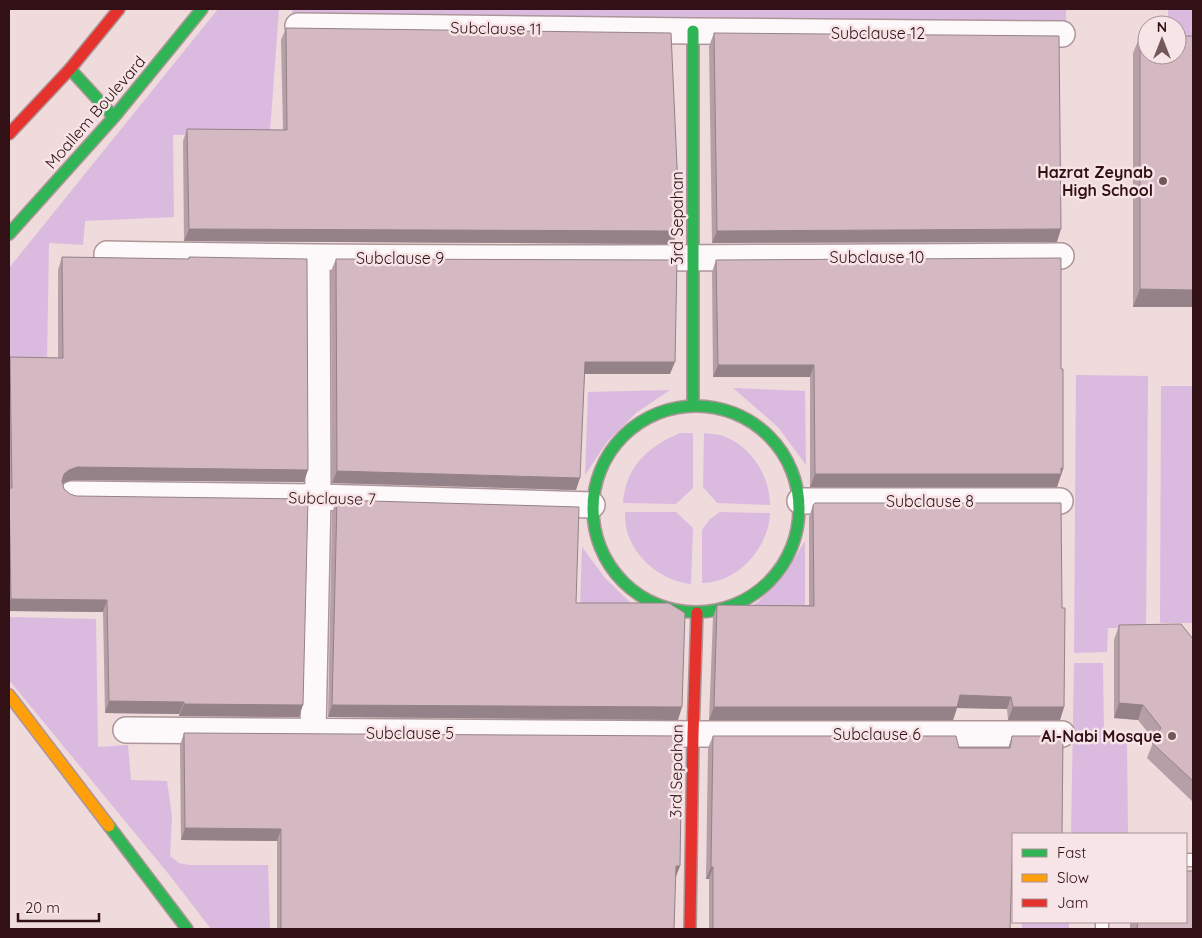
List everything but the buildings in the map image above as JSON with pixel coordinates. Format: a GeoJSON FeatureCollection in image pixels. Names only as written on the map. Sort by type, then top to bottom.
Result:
{"type":"FeatureCollection","features":[{"type":"Feature","properties":{"kind":"street"},"geometry":{"type":"LineString","coordinates":[[9,134],[70,69],[119,9]]}},
{"type":"Feature","properties":{"kind":"street","name":"Moallem Boulevard"},"geometry":{"type":"LineString","coordinates":[[9,234],[114,117],[202,9]]}},
{"type":"Feature","properties":{"kind":"street","name":"Subclause 11"},"geometry":{"type":"LineString","coordinates":[[298,26],[693,31]]}},
{"type":"Feature","properties":{"kind":"street","name":"Subclause 12"},"geometry":{"type":"LineString","coordinates":[[693,31],[1062,34]]}},
{"type":"Feature","properties":{"kind":"street","name":"3rd Sepahan"},"geometry":{"type":"LineString","coordinates":[[693,31],[693,406]]}},
{"type":"Feature","properties":{"kind":"street"},"geometry":{"type":"LineString","coordinates":[[70,69],[114,117]]}},
{"type":"Feature","properties":{"kind":"street","name":"Subclause 9"},"geometry":{"type":"LineString","coordinates":[[107,254],[317,258],[693,259]]}},
{"type":"Feature","properties":{"kind":"street","name":"Subclause 10"},"geometry":{"type":"LineString","coordinates":[[693,259],[1061,256]]}},
{"type":"Feature","properties":{"kind":"street"},"geometry":{"type":"LineString","coordinates":[[313,732],[318,497],[317,258]]}},
{"type":"Feature","properties":{"kind":"street"},"geometry":{"type":"LineString","coordinates":[[693,406],[725,410],[754,423],[771,438],[777,444],[793,471],[800,502],[797,535],[783,566],[760,591],[731,607],[697,613],[664,608],[634,592],[610,568],[596,538],[592,505],[598,474],[613,447],[635,425],[663,411],[693,406]]}},
{"type":"Feature","properties":{"kind":"street","name":"Subclause 7"},"geometry":{"type":"LineString","coordinates":[[72,494],[318,497],[592,505]]}},
{"type":"Feature","properties":{"kind":"street","name":"Subclause 8"},"geometry":{"type":"LineString","coordinates":[[800,502],[1060,501]]}},
{"type":"Feature","properties":{"kind":"street","name":"3rd Sepahan"},"geometry":{"type":"LineString","coordinates":[[690,929],[697,613]]}},
{"type":"Feature","properties":{"kind":"street"},"geometry":{"type":"LineString","coordinates":[[9,695],[187,929]]}},
{"type":"Feature","properties":{"kind":"street","name":"Subclause 5"},"geometry":{"type":"LineString","coordinates":[[126,730],[693,734]]}},
{"type":"Feature","properties":{"kind":"street","name":"Subclause 6"},"geometry":{"type":"LineString","coordinates":[[693,734],[1062,734]]}},
{"type":"Feature","properties":{"kind":"shaded area"},"geometry":{"type":"Polygon","coordinates":[[[218,9],[279,9],[270,132],[173,135],[174,217],[85,221],[83,245],[49,243],[47,363],[9,364],[9,268],[218,9]]]}},
{"type":"Feature","properties":{"kind":"shaded area"},"geometry":{"type":"Polygon","coordinates":[[[292,9],[1066,9],[1066,24],[292,15],[292,9]]]}},
{"type":"Feature","properties":{"kind":"shaded area"},"geometry":{"type":"Polygon","coordinates":[[[1168,9],[1193,9],[1193,44],[1187,44],[1187,15],[1168,15],[1168,9]]]}},
{"type":"Feature","properties":{"kind":"shaded area"},"geometry":{"type":"Polygon","coordinates":[[[1076,375],[1148,376],[1146,628],[1108,628],[1107,652],[1074,653],[1076,375]]]}},
{"type":"Feature","properties":{"kind":"shaded area"},"geometry":{"type":"Polygon","coordinates":[[[1161,386],[1193,386],[1193,623],[1160,623],[1161,386]]]}},
{"type":"Feature","properties":{"kind":"shaded area"},"geometry":{"type":"Polygon","coordinates":[[[733,388],[805,391],[806,465],[778,427],[733,388]]]}},
{"type":"Feature","properties":{"kind":"shaded area"},"geometry":{"type":"Polygon","coordinates":[[[670,390],[636,413],[607,442],[585,475],[588,392],[670,390]]]}},
{"type":"Feature","properties":{"kind":"shaded area"},"geometry":{"type":"Polygon","coordinates":[[[680,433],[693,433],[693,488],[676,504],[623,503],[629,479],[640,460],[658,445],[680,433]]]}},
{"type":"Feature","properties":{"kind":"shaded area"},"geometry":{"type":"Polygon","coordinates":[[[704,433],[720,435],[731,439],[749,453],[762,472],[769,494],[770,505],[717,503],[703,487],[704,433]]]}},
{"type":"Feature","properties":{"kind":"shaded area"},"geometry":{"type":"Polygon","coordinates":[[[625,512],[676,512],[693,528],[691,584],[666,576],[644,560],[630,538],[626,526],[625,512]]]}},
{"type":"Feature","properties":{"kind":"shaded area"},"geometry":{"type":"Polygon","coordinates":[[[720,512],[770,513],[764,539],[749,561],[727,577],[702,583],[702,530],[710,519],[720,512]]]}},
{"type":"Feature","properties":{"kind":"shaded area"},"geometry":{"type":"Polygon","coordinates":[[[805,541],[805,612],[742,613],[759,601],[784,575],[805,541]]]}},
{"type":"Feature","properties":{"kind":"shaded area"},"geometry":{"type":"Polygon","coordinates":[[[582,547],[605,578],[636,608],[580,610],[582,547]]]}},
{"type":"Feature","properties":{"kind":"shaded area"},"geometry":{"type":"Polygon","coordinates":[[[9,617],[96,619],[98,747],[128,745],[131,780],[167,781],[172,816],[170,856],[179,863],[189,865],[268,865],[270,929],[211,929],[171,877],[9,680],[9,617]]]}},
{"type":"Feature","properties":{"kind":"shaded area"},"geometry":{"type":"Polygon","coordinates":[[[1074,663],[1103,663],[1104,738],[1127,738],[1128,833],[1071,833],[1074,663]]]}},
{"type":"Feature","properties":{"kind":"shaded area"},"geometry":{"type":"Polygon","coordinates":[[[1022,923],[1069,923],[1069,929],[1022,929],[1022,923]]]}},
{"type":"Feature","properties":{"kind":"traffic: fast"},"geometry":{"type":"LineString","coordinates":[[9,234],[114,117],[202,9]]}},
{"type":"Feature","properties":{"kind":"traffic: fast"},"geometry":{"type":"LineString","coordinates":[[693,31],[693,406]]}},
{"type":"Feature","properties":{"kind":"traffic: fast"},"geometry":{"type":"LineString","coordinates":[[70,69],[114,117]]}},
{"type":"Feature","properties":{"kind":"traffic: fast"},"geometry":{"type":"LineString","coordinates":[[686,406],[706,406],[726,410],[745,418],[769,436],[787,460],[795,479],[799,509],[795,539],[787,558],[769,582],[745,600],[726,608],[706,612],[686,612],[666,608],[647,600],[631,589],[616,574],[605,558],[597,539],[593,519],[593,499],[597,479],[605,460],[616,444],[631,429],[647,418],[666,410],[686,406]]}},
{"type":"Feature","properties":{"kind":"traffic: fast"},"geometry":{"type":"LineString","coordinates":[[109,826],[187,929]]}},
{"type":"Feature","properties":{"kind":"traffic: slow"},"geometry":{"type":"LineString","coordinates":[[9,695],[109,826]]}},
{"type":"Feature","properties":{"kind":"traffic: jam"},"geometry":{"type":"LineString","coordinates":[[9,134],[70,69],[119,9]]}},
{"type":"Feature","properties":{"kind":"traffic: jam"},"geometry":{"type":"LineString","coordinates":[[690,929],[697,613]]}},
{"type":"Feature","properties":{"kind":"place","name":"Hazrat Zeynab High School"},"geometry":{"type":"Point","coordinates":[1163,181]}},
{"type":"Feature","properties":{"kind":"place","name":"Al-Nabi Mosque"},"geometry":{"type":"Point","coordinates":[1172,736]}}]}
